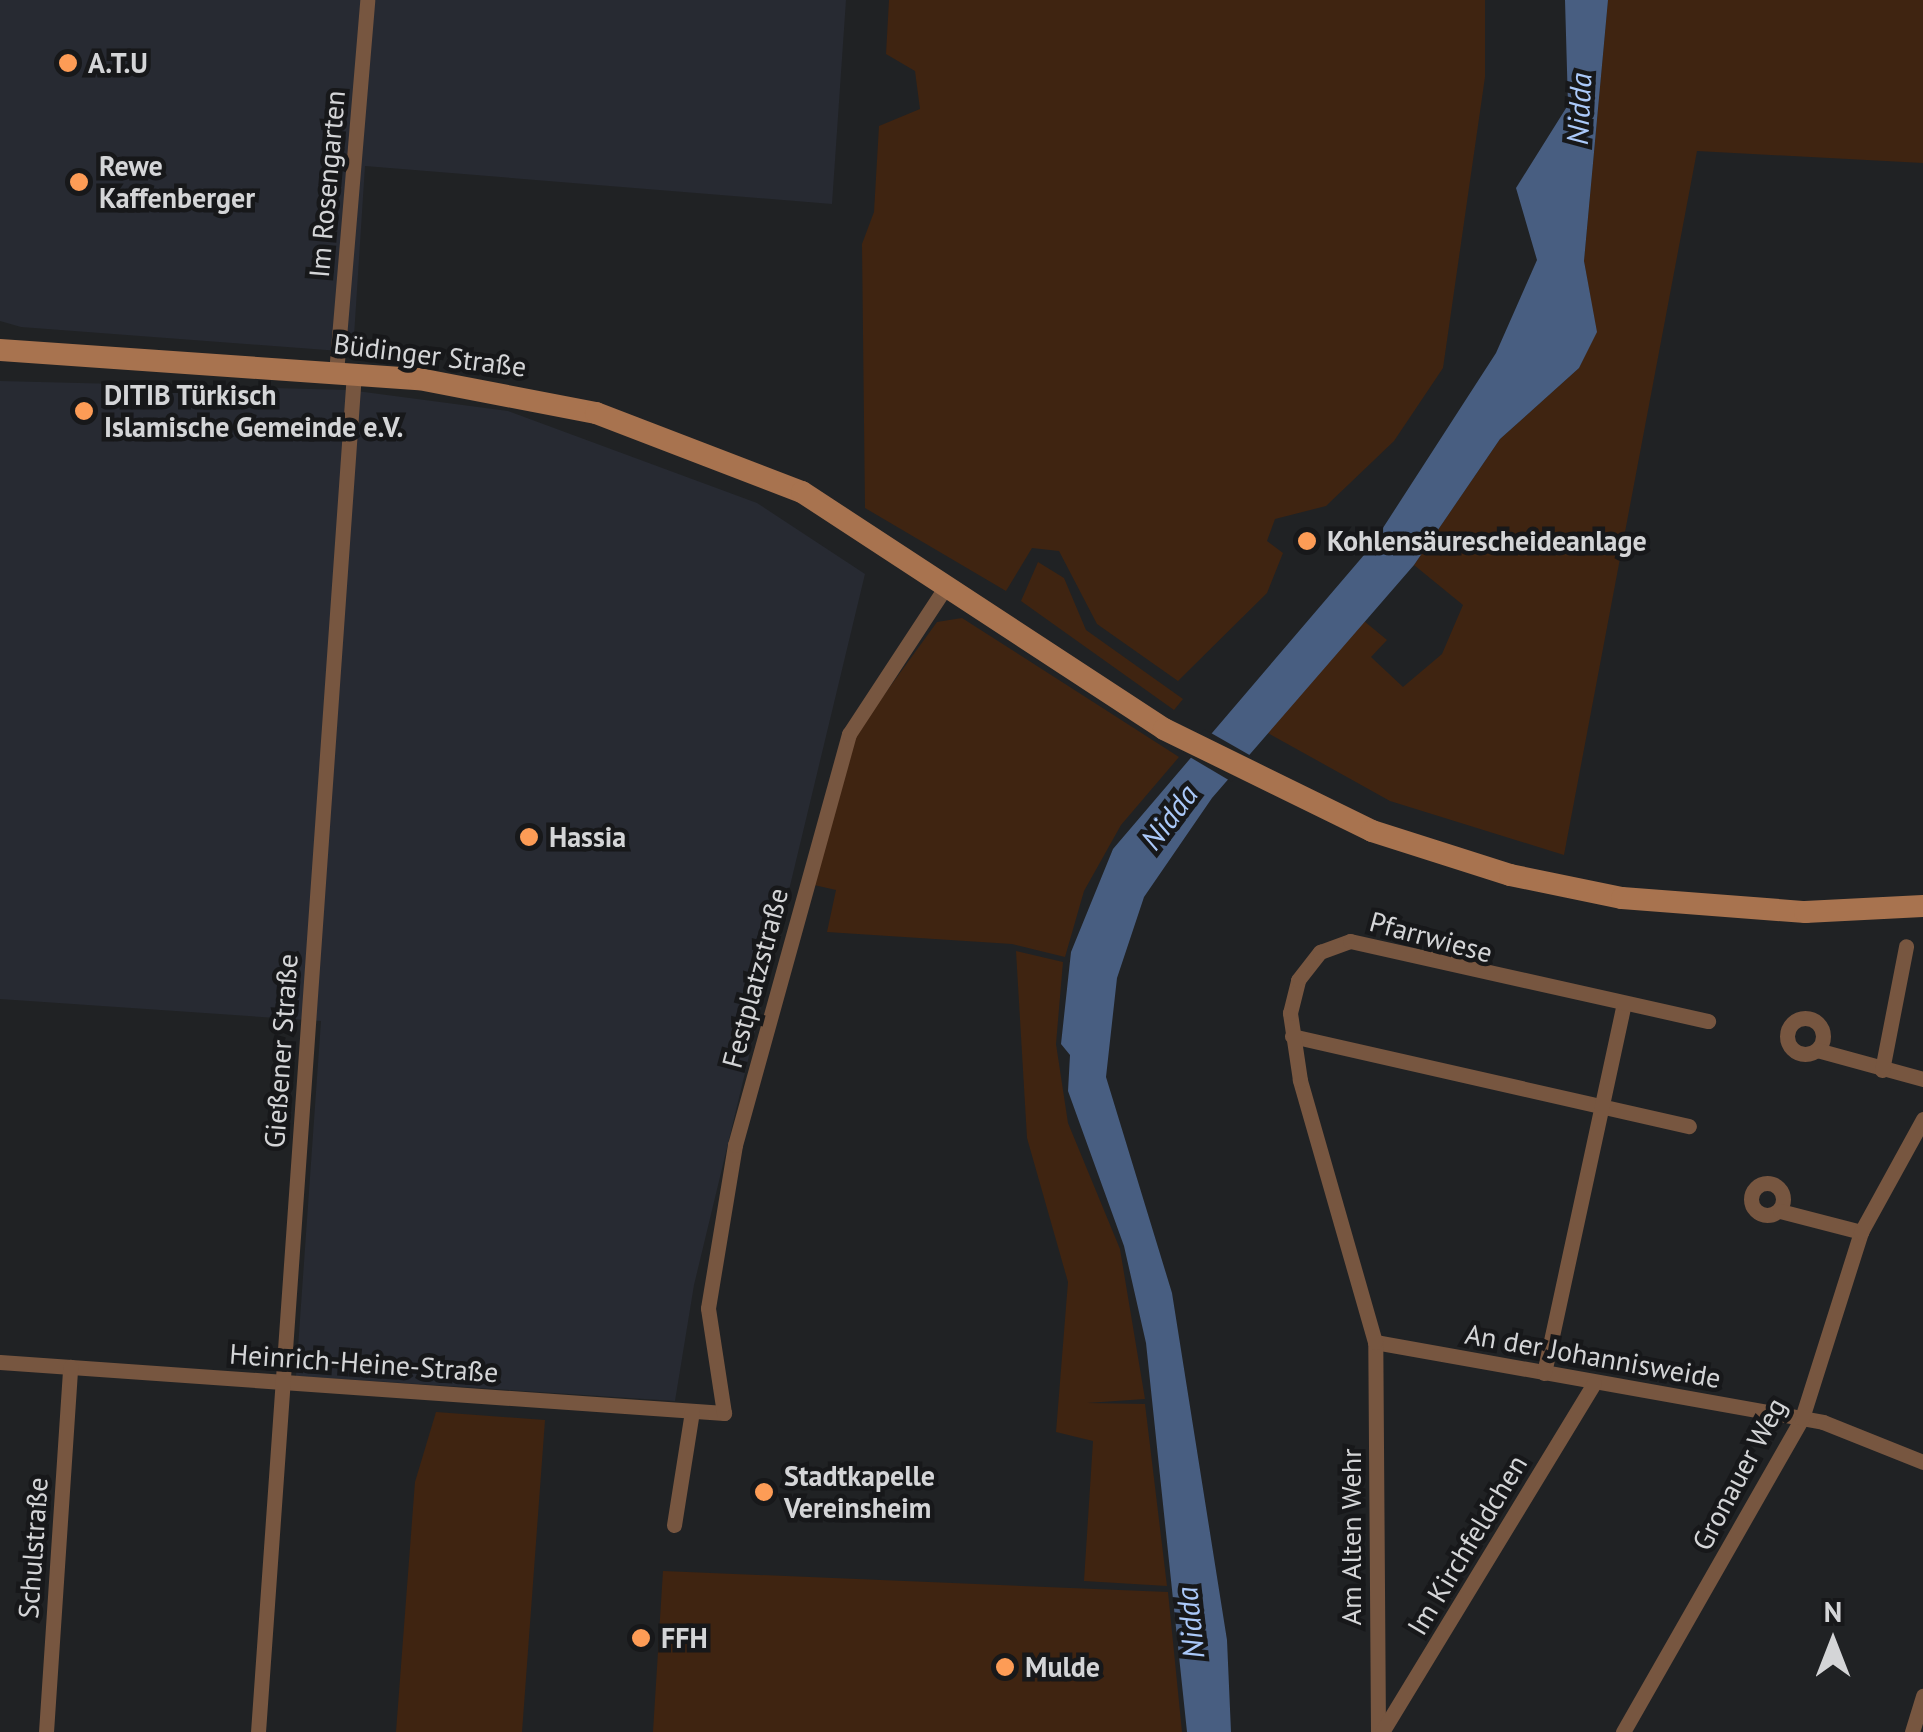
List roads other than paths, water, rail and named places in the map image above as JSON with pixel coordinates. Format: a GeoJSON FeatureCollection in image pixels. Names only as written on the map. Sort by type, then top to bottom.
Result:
{"type":"FeatureCollection","features":[{"type":"Feature","properties":{"kind":"main road","name":"Büdinger Straße"},"geometry":{"type":"LineString","coordinates":[[3,352],[345,373],[503,390],[596,413],[714,452],[832,510],[1148,718],[1277,790],[1466,864],[1607,895],[1759,911],[1922,906]]}},
{"type":"Feature","properties":{"kind":"street","name":"Im Rosengarten"},"geometry":{"type":"LineString","coordinates":[[345,373],[367,0]]}},
{"type":"Feature","properties":{"kind":"street","name":"Gießener Straße"},"geometry":{"type":"LineString","coordinates":[[258,1732],[345,373]]}},
{"type":"Feature","properties":{"kind":"street","name":"Festplatzstraße"},"geometry":{"type":"LineString","coordinates":[[724,1413],[708,1308],[725,1184],[841,754],[872,689],[947,585]]}},
{"type":"Feature","properties":{"kind":"street","name":"Pfarrwiese"},"geometry":{"type":"LineString","coordinates":[[1375,1342],[1292,1036],[1298,980],[1340,941],[1623,1007],[1708,1021]]}},
{"type":"Feature","properties":{"kind":"street"},"geometry":{"type":"LineString","coordinates":[[1882,1070],[1906,946]]}},
{"type":"Feature","properties":{"kind":"street"},"geometry":{"type":"LineString","coordinates":[[1544,1374],[1623,1007]]}},
{"type":"Feature","properties":{"kind":"street"},"geometry":{"type":"LineString","coordinates":[[1292,1036],[1600,1111],[1688,1126]]}},
{"type":"Feature","properties":{"kind":"street"},"geometry":{"type":"LineString","coordinates":[[1817,1050],[1923,1079]]}},
{"type":"Feature","properties":{"kind":"street","name":"Gronauer Weg"},"geometry":{"type":"LineString","coordinates":[[1623,1732],[1802,1418],[1861,1232],[1923,1119]]}},
{"type":"Feature","properties":{"kind":"street"},"geometry":{"type":"LineString","coordinates":[[1780,1210],[1861,1232]]}},
{"type":"Feature","properties":{"kind":"street","name":"An der Johannisweide"},"geometry":{"type":"LineString","coordinates":[[1375,1342],[1802,1418],[1923,1462]]}},
{"type":"Feature","properties":{"kind":"street","name":"Am Alten Wehr"},"geometry":{"type":"LineString","coordinates":[[1375,1342],[1380,1732]]}},
{"type":"Feature","properties":{"kind":"street","name":"Heinrich-Heine-Straße"},"geometry":{"type":"LineString","coordinates":[[0,1362],[724,1413]]}},
{"type":"Feature","properties":{"kind":"street","name":"Schulstraße"},"geometry":{"type":"LineString","coordinates":[[46,1732],[70,1367]]}},
{"type":"Feature","properties":{"kind":"street","name":"Im Kirchfeldchen"},"geometry":{"type":"LineString","coordinates":[[1380,1732],[1594,1383]]}},
{"type":"Feature","properties":{"kind":"street"},"geometry":{"type":"LineString","coordinates":[[674,1525],[692,1411]]}},
{"type":"Feature","properties":{"kind":"street"},"geometry":{"type":"LineString","coordinates":[[1912,1732],[1923,1696]]}},
{"type":"Feature","properties":{"kind":"water","name":"Nidda"},"geometry":{"type":"Polygon","coordinates":[[[1565,0],[1608,0],[1584,261],[1597,332],[1579,368],[1500,439],[1414,565],[1212,798],[1144,897],[1117,978],[1106,1077],[1172,1293],[1227,1640],[1231,1732],[1187,1732],[1146,1343],[1124,1246],[1068,1091],[1070,1055],[1061,1044],[1071,952],[1113,849],[1370,548],[1496,353],[1537,260],[1516,188],[1568,105],[1565,0]]]}},
{"type":"Feature","properties":{"kind":"place","name":"A.T.U"},"geometry":{"type":"Point","coordinates":[68,63]}},
{"type":"Feature","properties":{"kind":"place","name":"Rewe Kaffenberger"},"geometry":{"type":"Point","coordinates":[79,182]}},
{"type":"Feature","properties":{"kind":"place","name":"DITIB Türkisch Islamische Gemeinde e.V."},"geometry":{"type":"Point","coordinates":[84,411]}},
{"type":"Feature","properties":{"kind":"place","name":"Kohlensäurescheideanlage"},"geometry":{"type":"Point","coordinates":[1307,541]}},
{"type":"Feature","properties":{"kind":"place","name":"Hassia"},"geometry":{"type":"Point","coordinates":[529,837]}},
{"type":"Feature","properties":{"kind":"place","name":"Stadtkapelle Vereinsheim"},"geometry":{"type":"Point","coordinates":[764,1492]}},
{"type":"Feature","properties":{"kind":"place","name":"FFH"},"geometry":{"type":"Point","coordinates":[641,1638]}},
{"type":"Feature","properties":{"kind":"place","name":"Mulde"},"geometry":{"type":"Point","coordinates":[1005,1667]}}]}
